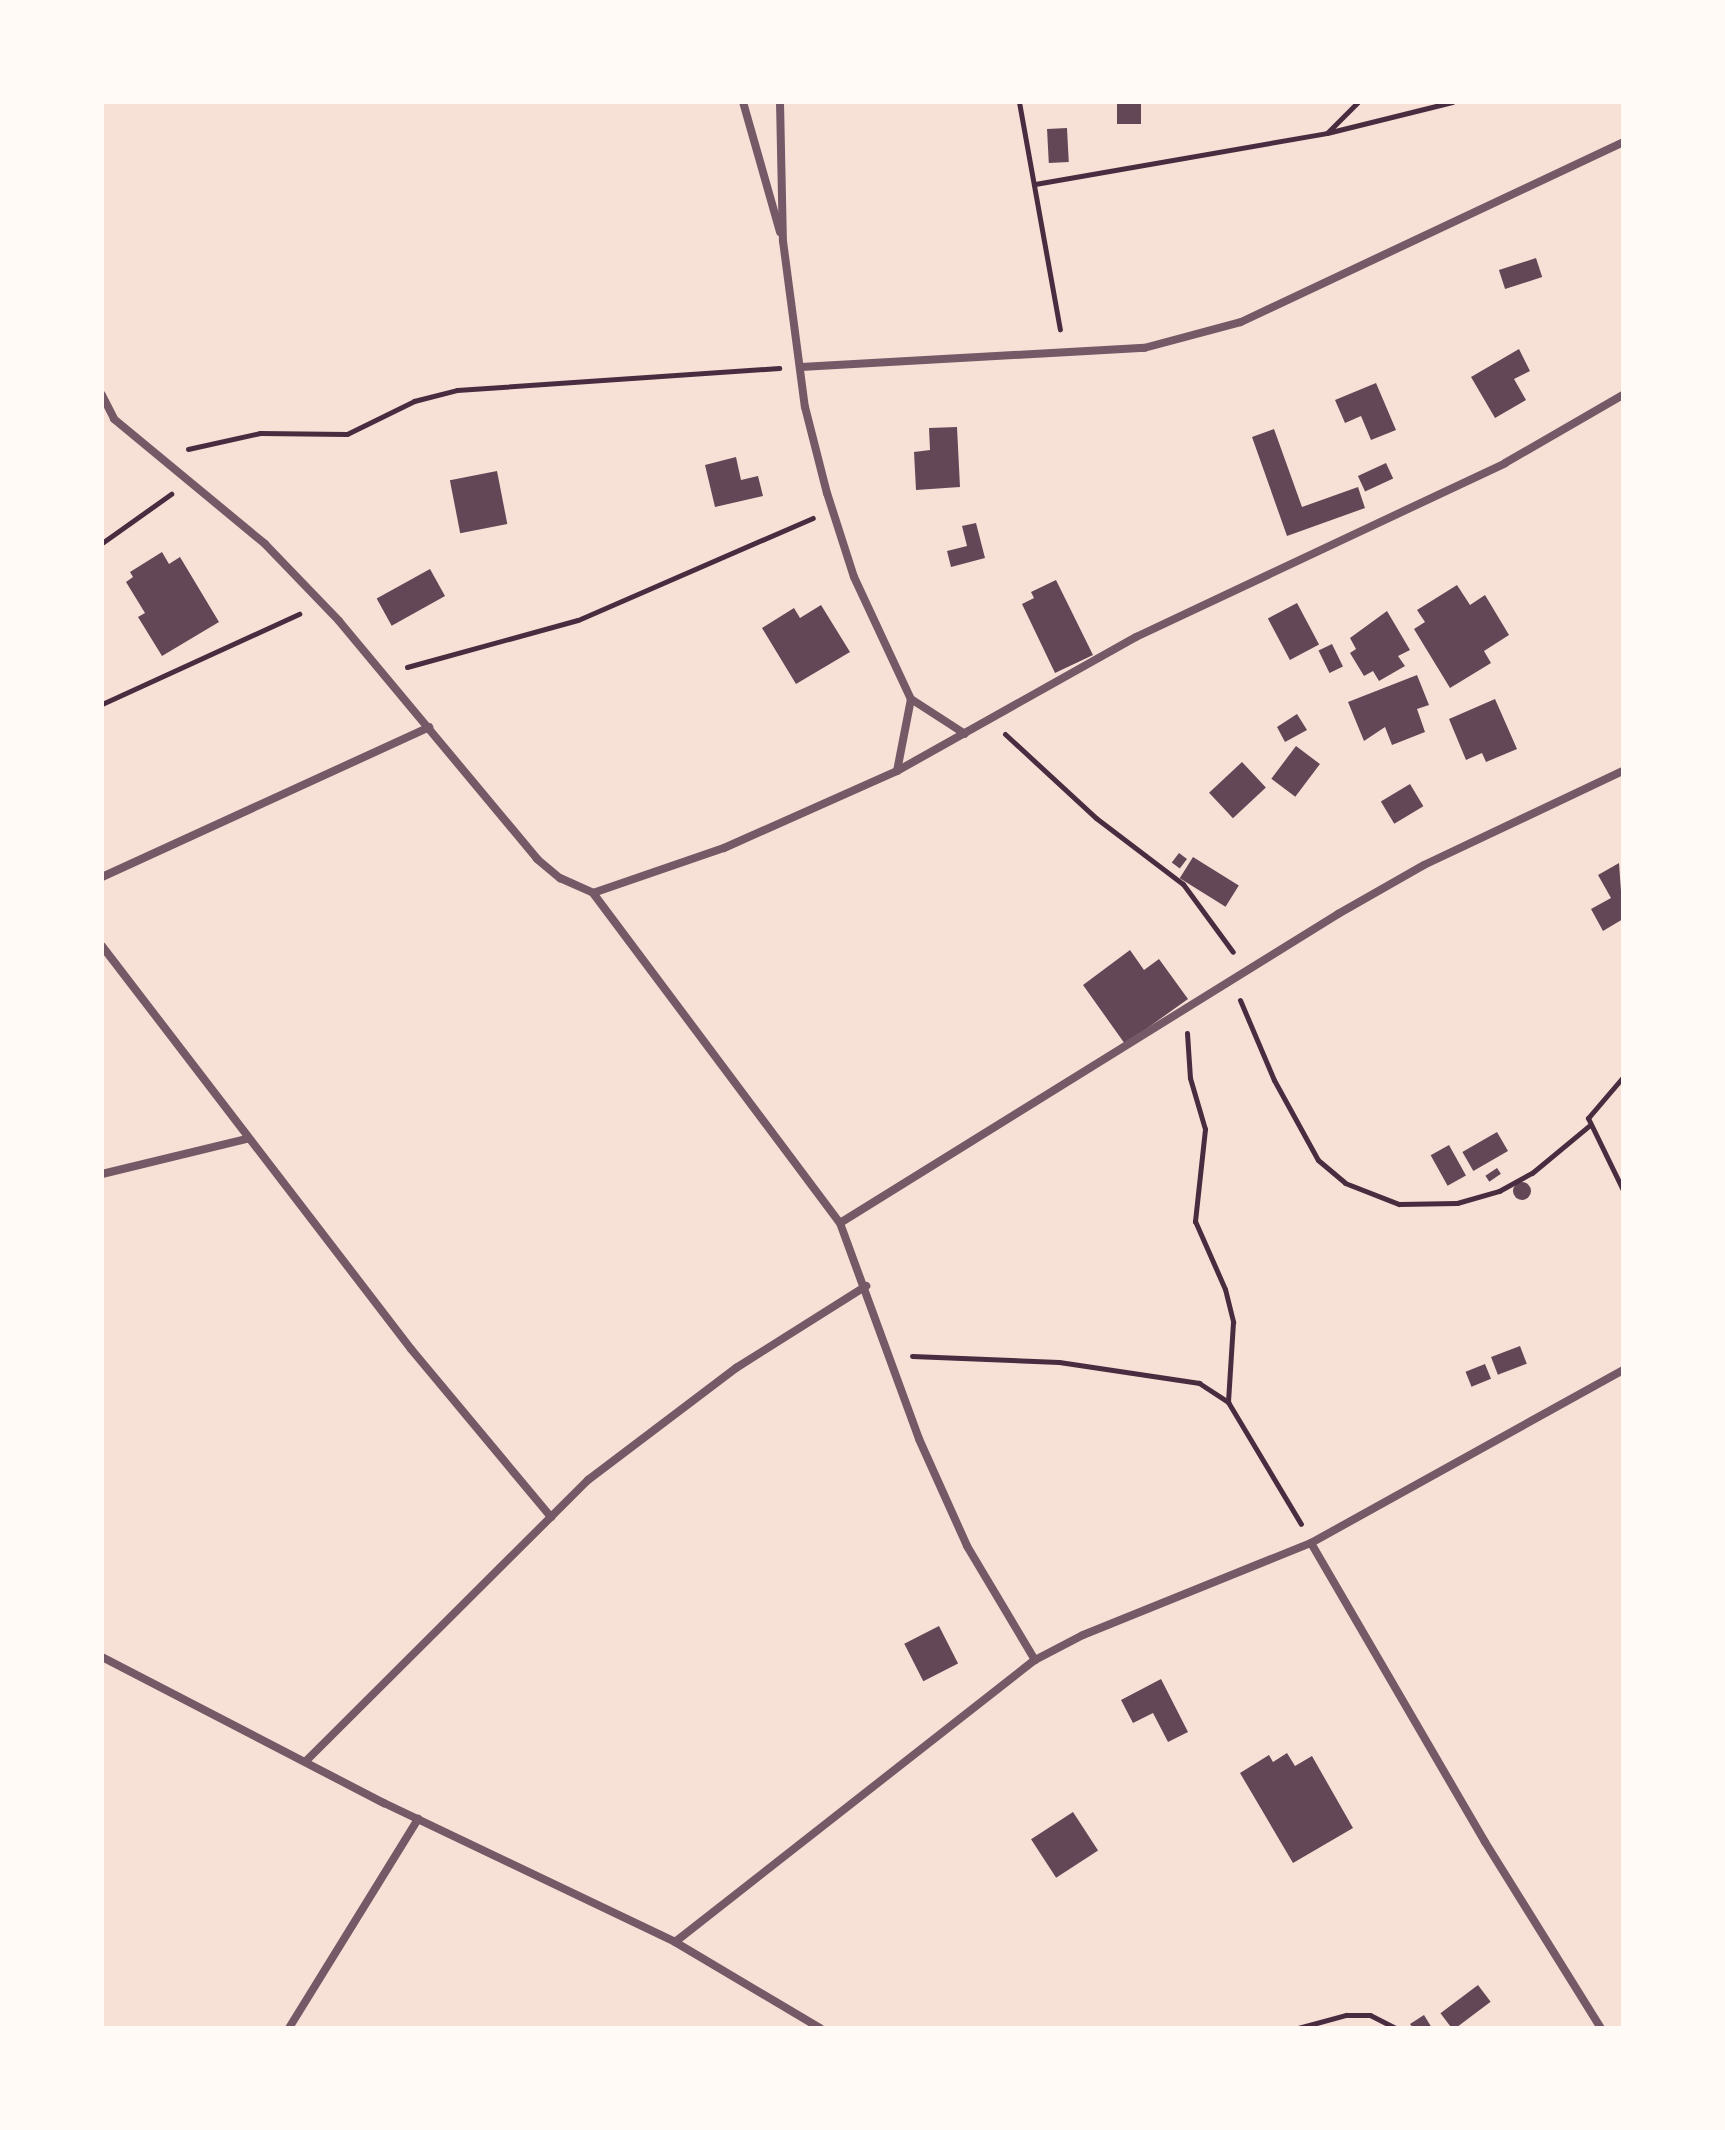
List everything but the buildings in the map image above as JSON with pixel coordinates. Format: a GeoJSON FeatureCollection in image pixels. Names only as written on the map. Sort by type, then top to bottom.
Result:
{"type":"FeatureCollection","features":[{"type":"Feature","properties":{"kind":"street"},"geometry":{"type":"LineString","coordinates":[[743,102],[783,241]]}},
{"type":"Feature","properties":{"kind":"street"},"geometry":{"type":"LineString","coordinates":[[780,102],[783,241],[805,407],[833,510],[854,577],[911,699],[965,734]]}},
{"type":"Feature","properties":{"kind":"street"},"geometry":{"type":"LineString","coordinates":[[801,367],[1144,348],[1241,322],[1623,142]]}},
{"type":"Feature","properties":{"kind":"street"},"geometry":{"type":"LineString","coordinates":[[102,395],[114,419],[191,480],[322,603],[537,859],[560,878],[593,893],[840,1223],[866,1286],[887,1354],[967,1546],[1035,1660]]}},
{"type":"Feature","properties":{"kind":"street"},"geometry":{"type":"LineString","coordinates":[[593,893],[724,848],[897,771],[1150,630],[1505,463],[1623,395]]}},
{"type":"Feature","properties":{"kind":"street"},"geometry":{"type":"LineString","coordinates":[[897,771],[911,699]]}},
{"type":"Feature","properties":{"kind":"street"},"geometry":{"type":"LineString","coordinates":[[102,877],[429,727]]}},
{"type":"Feature","properties":{"kind":"street"},"geometry":{"type":"LineString","coordinates":[[840,1223],[1245,970],[1424,865],[1623,771]]}},
{"type":"Feature","properties":{"kind":"street"},"geometry":{"type":"LineString","coordinates":[[102,946],[411,1349],[551,1517]]}},
{"type":"Feature","properties":{"kind":"street"},"geometry":{"type":"LineString","coordinates":[[102,1174],[247,1139]]}},
{"type":"Feature","properties":{"kind":"street"},"geometry":{"type":"LineString","coordinates":[[307,1760],[588,1480],[736,1368],[866,1286]]}},
{"type":"Feature","properties":{"kind":"street"},"geometry":{"type":"LineString","coordinates":[[675,1942],[1035,1660],[1083,1635],[1311,1543],[1513,1436],[1623,1370]]}},
{"type":"Feature","properties":{"kind":"street"},"geometry":{"type":"LineString","coordinates":[[1311,1543],[1485,1842],[1601,2028]]}},
{"type":"Feature","properties":{"kind":"street"},"geometry":{"type":"LineString","coordinates":[[102,1657],[418,1819],[675,1942],[820,2028]]}},
{"type":"Feature","properties":{"kind":"street"},"geometry":{"type":"LineString","coordinates":[[289,2028],[418,1819]]}},
{"type":"Feature","properties":{"kind":"path"},"geometry":{"type":"LineString","coordinates":[[1019,102],[1064,354]]}},
{"type":"Feature","properties":{"kind":"path"},"geometry":{"type":"LineString","coordinates":[[1327,133],[1358,102]]}},
{"type":"Feature","properties":{"kind":"path"},"geometry":{"type":"LineString","coordinates":[[1035,184],[1327,133],[1452,102]]}},
{"type":"Feature","properties":{"kind":"path"},"geometry":{"type":"LineString","coordinates":[[160,455],[260,433],[347,434],[414,401],[457,390],[801,367]]}},
{"type":"Feature","properties":{"kind":"path"},"geometry":{"type":"LineString","coordinates":[[102,543],[191,480]]}},
{"type":"Feature","properties":{"kind":"path"},"geometry":{"type":"LineString","coordinates":[[384,675],[578,620],[833,510]]}},
{"type":"Feature","properties":{"kind":"path"},"geometry":{"type":"LineString","coordinates":[[102,704],[322,603]]}},
{"type":"Feature","properties":{"kind":"path"},"geometry":{"type":"LineString","coordinates":[[990,720],[1096,818],[1183,884],[1245,970]]}},
{"type":"Feature","properties":{"kind":"path"},"geometry":{"type":"LineString","coordinates":[[1231,979],[1274,1080],[1318,1160],[1345,1183],[1399,1204],[1457,1203],[1499,1191],[1532,1173],[1590,1125]]}},
{"type":"Feature","properties":{"kind":"path"},"geometry":{"type":"LineString","coordinates":[[1191,1004],[1185,1048],[1205,1129],[1195,1221],[1225,1289],[1233,1322],[1228,1402]]}},
{"type":"Feature","properties":{"kind":"path"},"geometry":{"type":"LineString","coordinates":[[1623,1077],[1595,1104],[1588,1118],[1623,1190]]}},
{"type":"Feature","properties":{"kind":"path"},"geometry":{"type":"LineString","coordinates":[[887,1354],[1103,1367],[1199,1383],[1228,1402],[1270,1465],[1311,1543]]}},
{"type":"Feature","properties":{"kind":"path"},"geometry":{"type":"LineString","coordinates":[[1298,2028],[1346,2015],[1370,2015],[1395,2028]]}}]}
